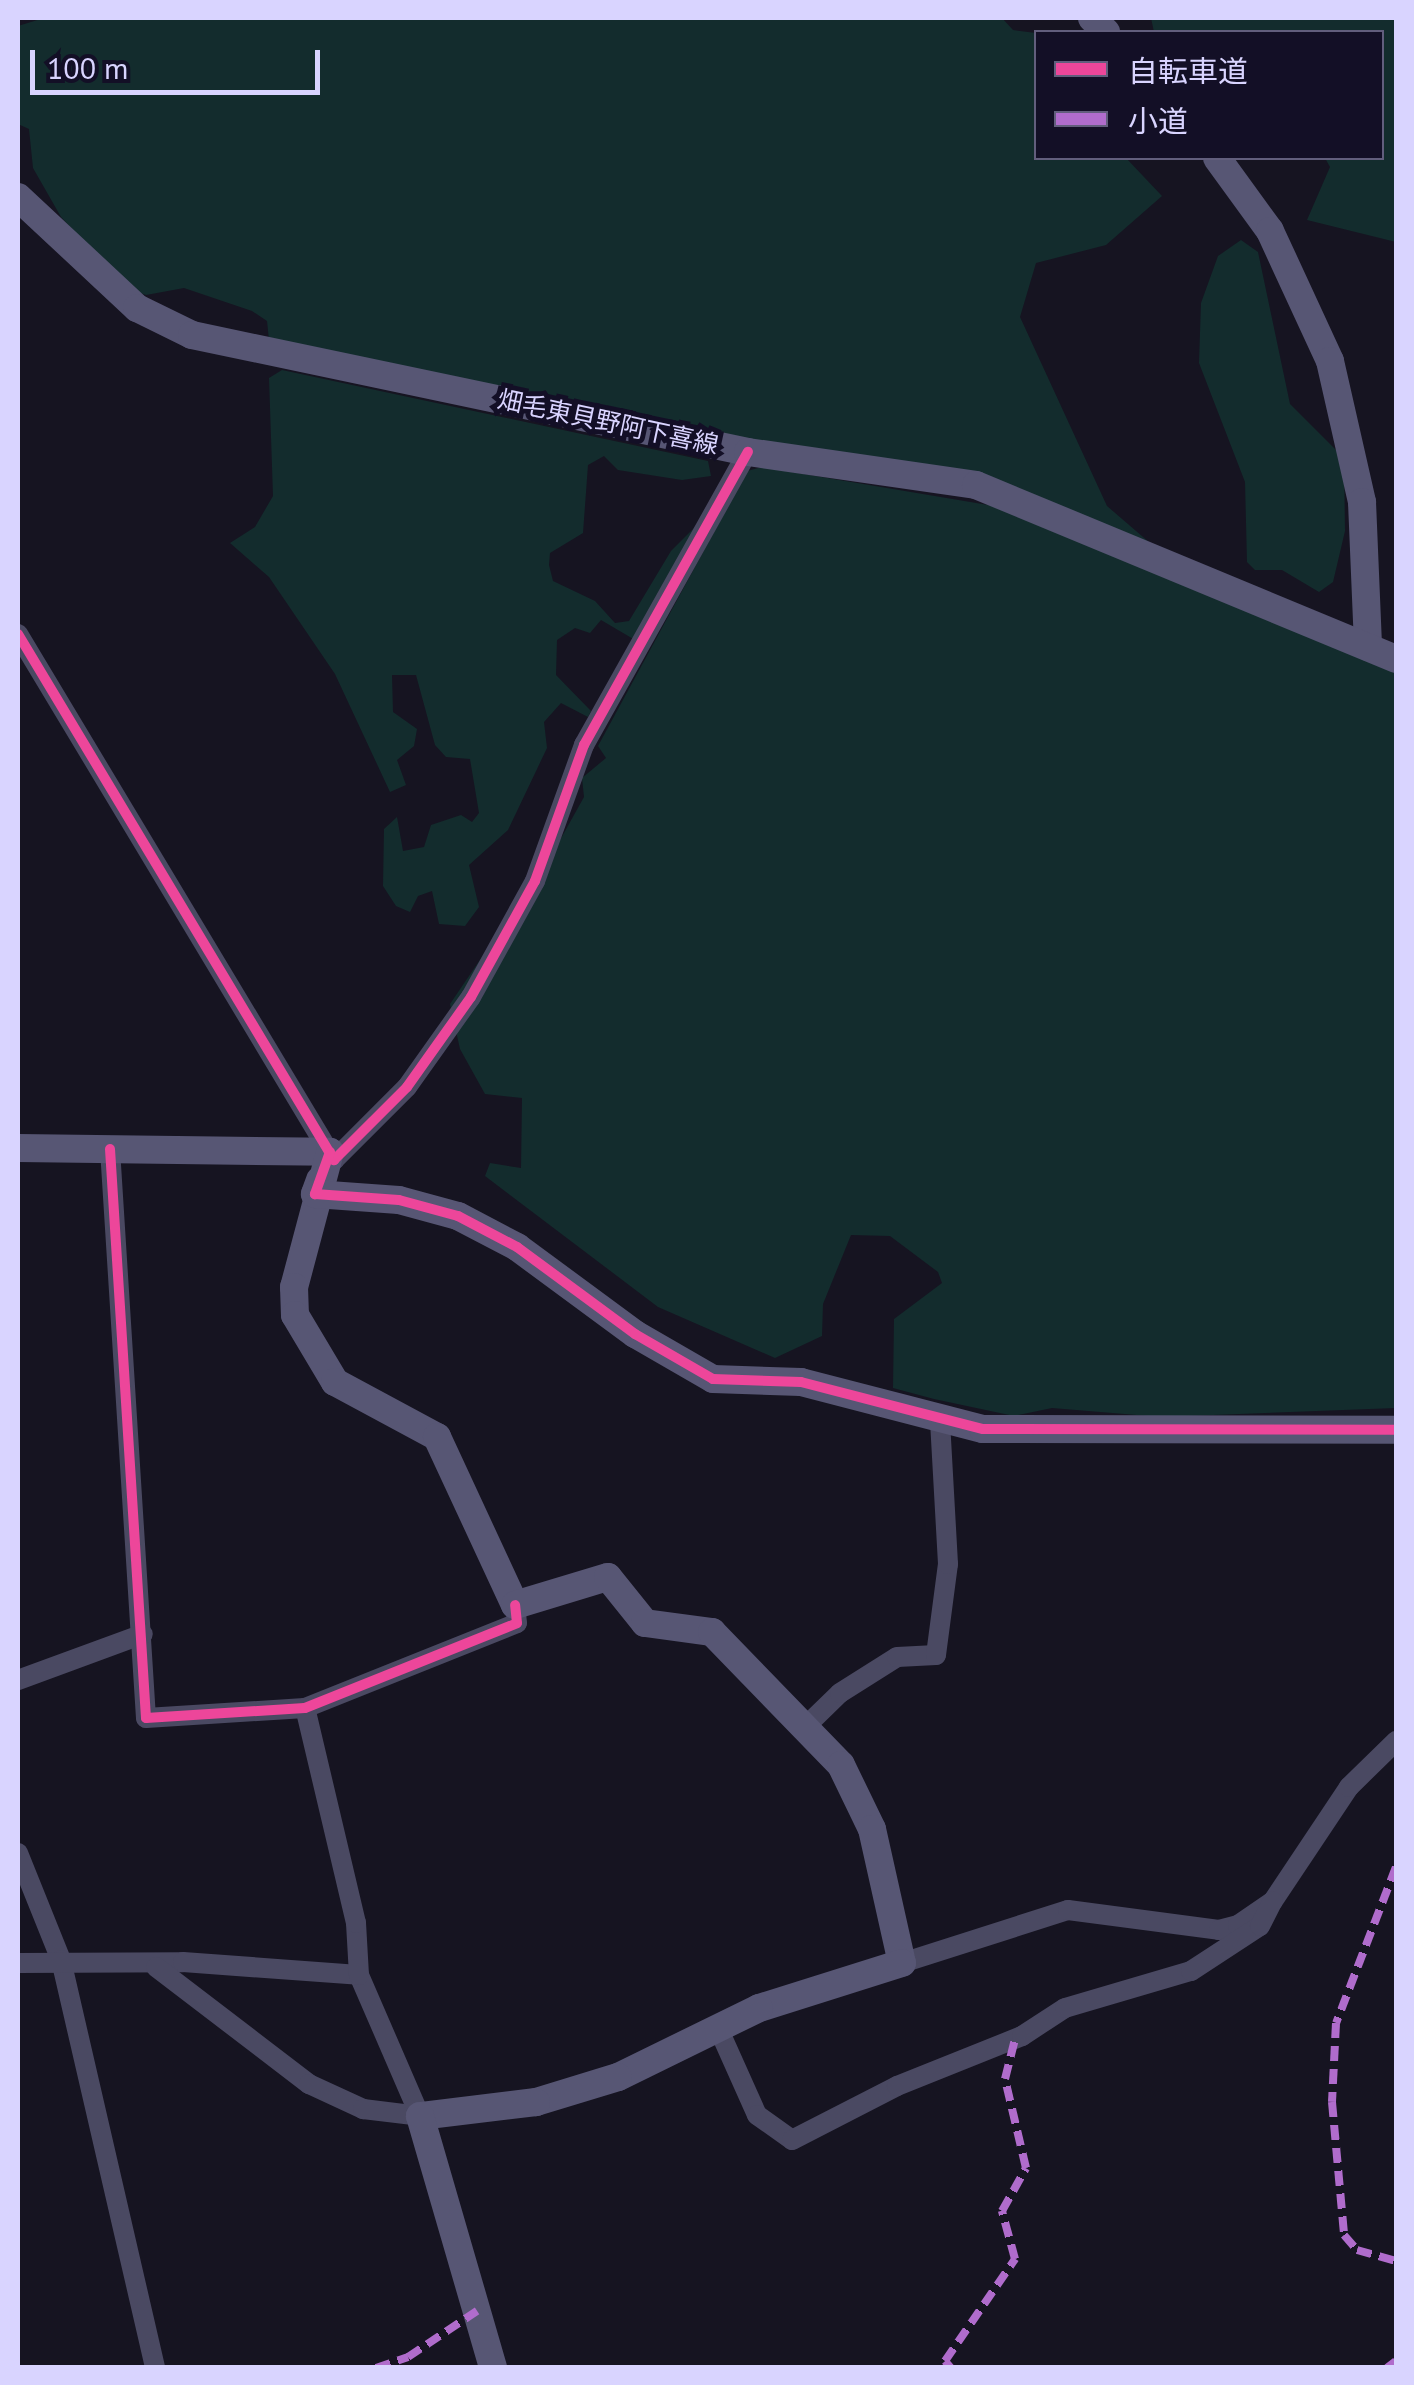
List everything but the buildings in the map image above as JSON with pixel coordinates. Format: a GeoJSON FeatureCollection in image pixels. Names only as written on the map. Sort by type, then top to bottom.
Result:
{"type":"FeatureCollection","features":[{"type":"Feature","properties":{"kind":"main road"},"geometry":{"type":"LineString","coordinates":[[1218,160],[1303,293],[1335,378],[1362,502],[1368,647]]}},
{"type":"Feature","properties":{"kind":"main road","name":"畑毛東貝野阿下喜線"},"geometry":{"type":"LineString","coordinates":[[18,197],[137,308],[192,335],[748,452],[976,484],[1396,658]]}},
{"type":"Feature","properties":{"kind":"main road"},"geometry":{"type":"LineString","coordinates":[[18,1148],[330,1152]]}},
{"type":"Feature","properties":{"kind":"main road"},"geometry":{"type":"LineString","coordinates":[[330,1152],[315,1194],[399,1200],[458,1216],[517,1247],[694,1374],[801,1382],[940,1420],[1014,1430],[1396,1430]]}},
{"type":"Feature","properties":{"kind":"main road"},"geometry":{"type":"LineString","coordinates":[[330,1152],[311,1204],[295,1314],[335,1382],[437,1437],[515,1605],[608,1577],[646,1623],[712,1632],[804,1728],[860,1799],[902,1963],[758,2008],[641,2070],[536,2102],[420,2116],[493,2368]]}},
{"type":"Feature","properties":{"kind":"street"},"geometry":{"type":"LineString","coordinates":[[18,634],[334,1160],[407,1087],[471,997],[535,880],[584,744],[748,452]]}},
{"type":"Feature","properties":{"kind":"street"},"geometry":{"type":"LineString","coordinates":[[110,1149],[146,1718],[305,1708],[517,1623],[515,1605]]}},
{"type":"Feature","properties":{"kind":"street"},"geometry":{"type":"LineString","coordinates":[[804,1728],[840,1693],[896,1658],[936,1654],[948,1564],[940,1420]]}},
{"type":"Feature","properties":{"kind":"street"},"geometry":{"type":"LineString","coordinates":[[18,1680],[143,1634]]}},
{"type":"Feature","properties":{"kind":"street"},"geometry":{"type":"LineString","coordinates":[[305,1708],[356,1923],[359,1975],[420,2116]]}},
{"type":"Feature","properties":{"kind":"street"},"geometry":{"type":"LineString","coordinates":[[719,2030],[758,2115],[792,2140],[897,2086],[1022,2036],[1065,2008],[1191,1971],[1260,1926],[1349,1786],[1396,1741]]}},
{"type":"Feature","properties":{"kind":"street"},"geometry":{"type":"LineString","coordinates":[[18,1853],[61,1960],[155,2368]]}},
{"type":"Feature","properties":{"kind":"street"},"geometry":{"type":"LineString","coordinates":[[902,1963],[1068,1910],[1219,1930],[1273,1901]]}},
{"type":"Feature","properties":{"kind":"street"},"geometry":{"type":"LineString","coordinates":[[18,1963],[61,1960],[156,1967],[183,1962],[359,1975]]}},
{"type":"Feature","properties":{"kind":"street"},"geometry":{"type":"LineString","coordinates":[[156,1967],[309,2084],[363,2109],[420,2116]]}},
{"type":"Feature","properties":{"kind":"green space"},"geometry":{"type":"Polygon","coordinates":[[[44,18],[1002,18],[1013,30],[1034,33],[1034,160],[1128,160],[1162,196],[1106,245],[1036,263],[1020,317],[1107,506],[1150,543],[779,447],[269,340],[267,321],[252,311],[184,288],[146,295],[129,289],[61,217],[33,168],[29,129],[18,124],[18,26],[44,18]]]}},
{"type":"Feature","properties":{"kind":"green space"},"geometry":{"type":"Polygon","coordinates":[[[1151,18],[1396,18],[1396,242],[1307,220],[1330,167],[1326,160],[1384,160],[1384,30],[1154,30],[1151,18]]]}},
{"type":"Feature","properties":{"kind":"green space"},"geometry":{"type":"Polygon","coordinates":[[[1241,240],[1258,252],[1290,404],[1344,458],[1345,531],[1333,582],[1319,592],[1282,570],[1255,570],[1247,562],[1245,482],[1199,363],[1201,303],[1218,256],[1241,240]]]}},
{"type":"Feature","properties":{"kind":"green space"},"geometry":{"type":"Polygon","coordinates":[[[282,370],[708,461],[711,476],[682,480],[618,470],[604,456],[588,465],[583,533],[550,553],[549,565],[553,581],[595,601],[615,623],[629,621],[671,551],[700,522],[635,640],[601,620],[590,633],[575,628],[557,640],[556,675],[591,711],[588,717],[561,703],[544,722],[547,748],[508,830],[469,865],[479,907],[465,926],[439,924],[432,891],[418,896],[410,912],[396,906],[383,886],[384,829],[397,817],[403,851],[424,847],[431,825],[461,815],[472,822],[479,813],[470,759],[446,757],[435,745],[416,675],[392,675],[393,712],[417,729],[414,746],[397,760],[406,785],[390,792],[335,674],[269,577],[230,543],[255,527],[273,496],[269,378],[282,370]]]}},
{"type":"Feature","properties":{"kind":"green space"},"geometry":{"type":"Polygon","coordinates":[[[762,467],[1006,508],[1396,673],[1396,1408],[1161,1417],[1052,1408],[1014,1416],[934,1399],[893,1388],[894,1319],[942,1283],[938,1272],[890,1236],[851,1235],[823,1304],[822,1336],[775,1358],[658,1307],[485,1176],[490,1163],[521,1168],[522,1098],[485,1094],[460,1049],[450,1004],[555,849],[584,797],[582,778],[606,758],[598,746],[747,471],[762,467]]]}},
{"type":"Feature","properties":{"kind":"marked path"},"geometry":{"type":"LineString","coordinates":[[1396,1867],[1336,2023],[1332,2102],[1344,2235],[1357,2250],[1396,2261]]}},
{"type":"Feature","properties":{"kind":"marked path"},"geometry":{"type":"LineString","coordinates":[[951,2368],[945,2361],[1015,2259],[1002,2211],[1026,2168],[1005,2079],[1015,2039]]}},
{"type":"Feature","properties":{"kind":"marked path"},"geometry":{"type":"LineString","coordinates":[[376,2368],[408,2357],[477,2311]]}},
{"type":"Feature","properties":{"kind":"marked path"},"geometry":{"type":"LineString","coordinates":[[1387,2368],[1396,2361]]}},
{"type":"Feature","properties":{"kind":"cycle path"},"geometry":{"type":"LineString","coordinates":[[18,634],[334,1160],[407,1087],[471,997],[535,881],[584,745],[748,452]]}},
{"type":"Feature","properties":{"kind":"cycle path"},"geometry":{"type":"LineString","coordinates":[[110,1149],[146,1718],[305,1708],[517,1623],[515,1605]]}},
{"type":"Feature","properties":{"kind":"cycle path"},"geometry":{"type":"LineString","coordinates":[[330,1152],[315,1194],[399,1200],[458,1216],[517,1247],[635,1334],[713,1379],[801,1382],[983,1429],[1396,1430]]}}]}
